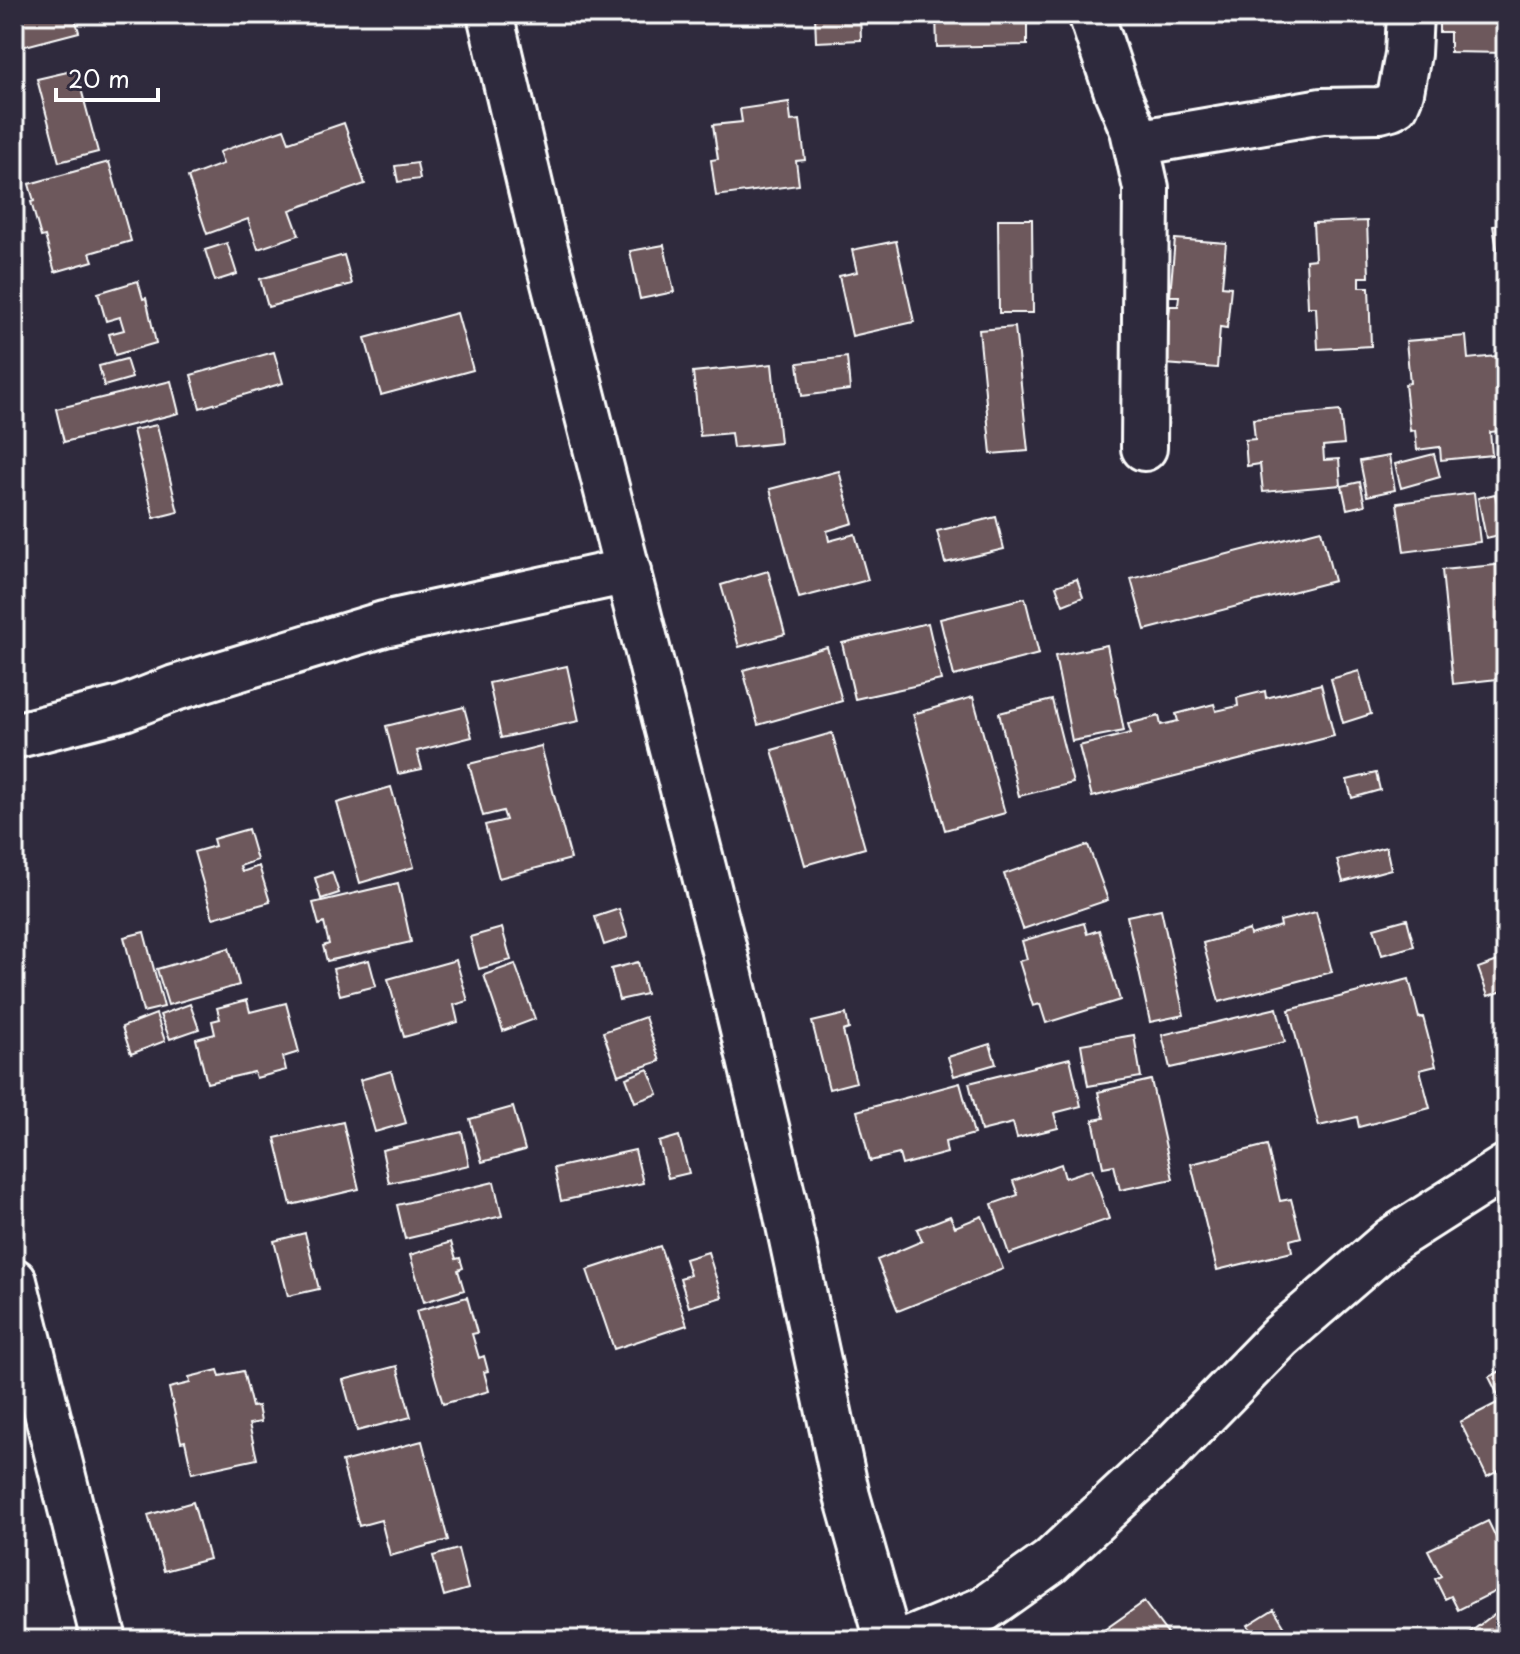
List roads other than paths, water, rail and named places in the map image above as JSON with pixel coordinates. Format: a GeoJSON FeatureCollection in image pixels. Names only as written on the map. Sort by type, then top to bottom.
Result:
{"type":"FeatureCollection","features":[{"type":"Feature","properties":{"kind":"street"},"geometry":{"type":"LineString","coordinates":[[490,14],[542,236],[784,1202],[847,1496],[888,1640]]}},
{"type":"Feature","properties":{"kind":"street"},"geometry":{"type":"LineString","coordinates":[[1091,14],[1136,143],[1146,188],[1144,448]]}},
{"type":"Feature","properties":{"kind":"street"},"geometry":{"type":"LineString","coordinates":[[1136,143],[1322,111],[1391,107],[1401,92],[1408,54],[1410,14]]}},
{"type":"Feature","properties":{"kind":"street"},"geometry":{"type":"LineString","coordinates":[[14,736],[124,708],[175,688],[384,624],[628,571]]}},
{"type":"Feature","properties":{"kind":"street"},"geometry":{"type":"LineString","coordinates":[[909,1640],[984,1609],[1050,1562],[1166,1454],[1281,1336],[1393,1239],[1506,1167]]}},
{"type":"Feature","properties":{"kind":"street"},"geometry":{"type":"LineString","coordinates":[[14,1281],[104,1640]]}}]}
